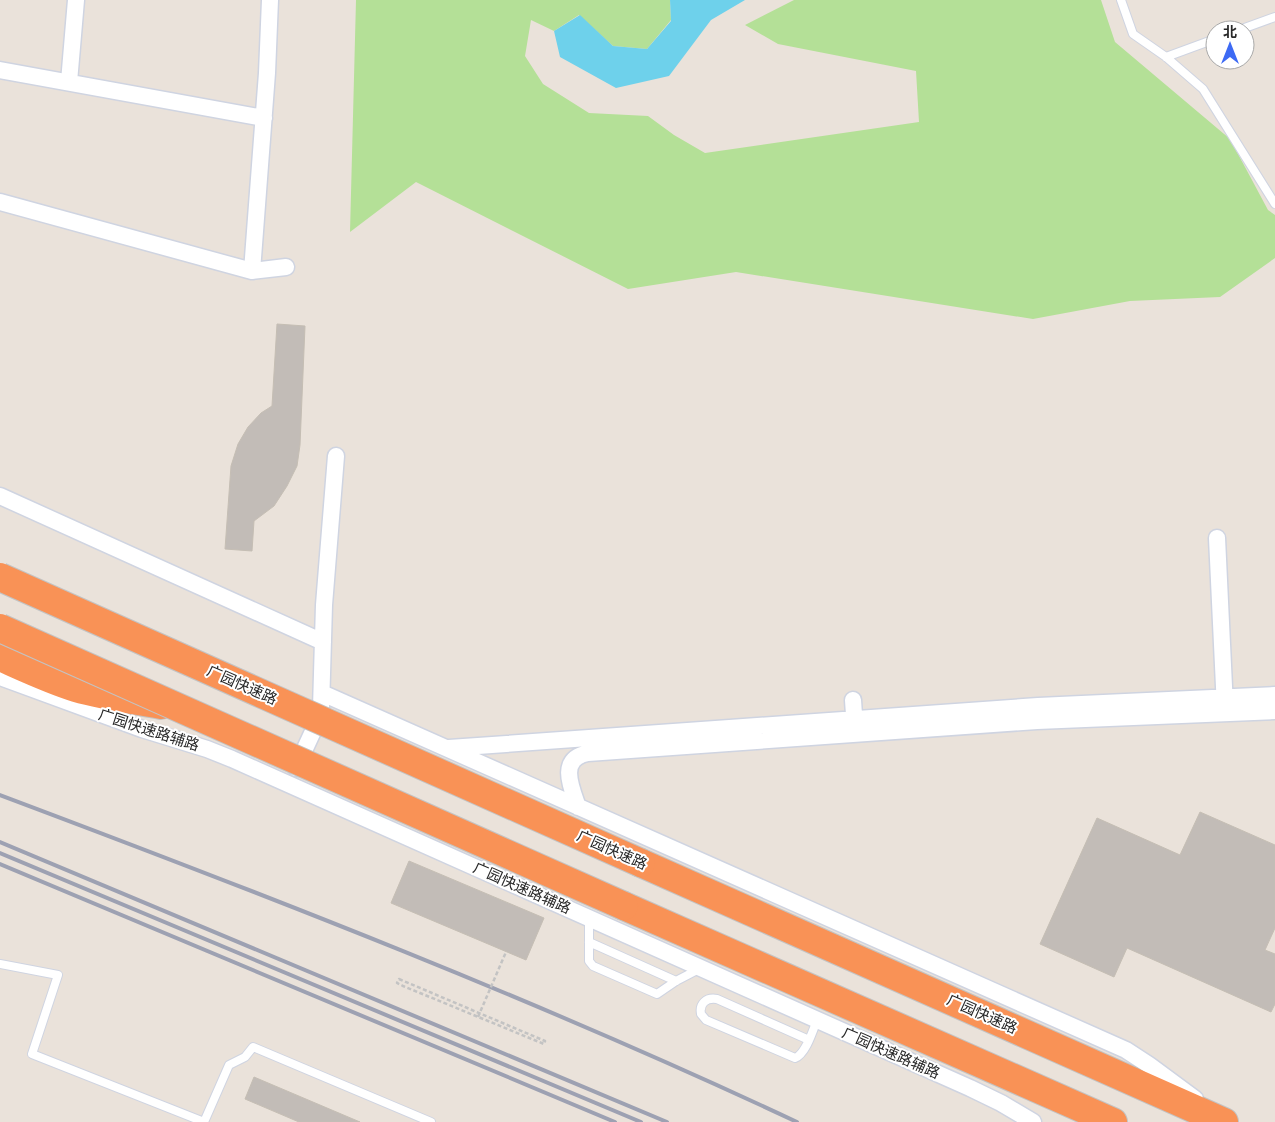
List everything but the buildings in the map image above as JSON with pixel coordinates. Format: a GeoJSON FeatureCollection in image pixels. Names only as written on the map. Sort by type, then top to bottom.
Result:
{"type":"FeatureCollection","features":[{"type":"Feature","properties":{"kind":"highway","name":"广园快速路"},"geometry":{"type":"LineString","coordinates":[[0,577],[1224,1122]]}},
{"type":"Feature","properties":{"kind":"highway"},"geometry":{"type":"LineString","coordinates":[[0,628],[1113,1122]]}},
{"type":"Feature","properties":{"kind":"highway"},"geometry":{"type":"LineString","coordinates":[[0,657],[51,680],[81,689],[180,708]]}},
{"type":"Feature","properties":{"kind":"highway"},"geometry":{"type":"LineString","coordinates":[[1053,1096],[1086,1122]]}},
{"type":"Feature","properties":{"kind":"street"},"geometry":{"type":"LineString","coordinates":[[69,82],[76,0]]}},
{"type":"Feature","properties":{"kind":"street"},"geometry":{"type":"LineString","coordinates":[[252,272],[264,118],[270,0]]}},
{"type":"Feature","properties":{"kind":"street"},"geometry":{"type":"LineString","coordinates":[[0,70],[264,118]]}},
{"type":"Feature","properties":{"kind":"street"},"geometry":{"type":"LineString","coordinates":[[0,202],[252,272],[286,267]]}},
{"type":"Feature","properties":{"kind":"street"},"geometry":{"type":"LineString","coordinates":[[289,784],[321,708],[324,605],[336,456]]}},
{"type":"Feature","properties":{"kind":"street"},"geometry":{"type":"LineString","coordinates":[[0,496],[323,642]]}},
{"type":"Feature","properties":{"kind":"street"},"geometry":{"type":"LineString","coordinates":[[1217,538],[1225,705]]}},
{"type":"Feature","properties":{"kind":"street","name":"广园快速路辅路"},"geometry":{"type":"LineString","coordinates":[[0,677],[142,729],[215,752],[988,1096],[1034,1122]]}},
{"type":"Feature","properties":{"kind":"street"},"geometry":{"type":"LineString","coordinates":[[322,693],[1126,1050],[1150,1065],[1224,1122]]}},
{"type":"Feature","properties":{"kind":"street"},"geometry":{"type":"LineString","coordinates":[[445,748],[855,727],[1045,721],[1225,705],[1275,695]]}},
{"type":"Feature","properties":{"kind":"street"},"geometry":{"type":"LineString","coordinates":[[853,700],[855,727]]}},
{"type":"Feature","properties":{"kind":"street"},"geometry":{"type":"LineString","coordinates":[[1225,705],[1275,711]]}},
{"type":"Feature","properties":{"kind":"street"},"geometry":{"type":"LineString","coordinates":[[578,807],[570,785],[570,769],[576,758],[586,754],[855,727]]}},
{"type":"Feature","properties":{"kind":"lane"},"geometry":{"type":"LineString","coordinates":[[1121,0],[1133,34],[1166,57],[1204,89],[1275,204]]}},
{"type":"Feature","properties":{"kind":"lane"},"geometry":{"type":"LineString","coordinates":[[1255,24],[1275,17]]}},
{"type":"Feature","properties":{"kind":"lane"},"geometry":{"type":"LineString","coordinates":[[1166,57],[1205,43]]}},
{"type":"Feature","properties":{"kind":"lane"},"geometry":{"type":"LineString","coordinates":[[589,918],[589,961],[593,966],[657,994],[701,968]]}},
{"type":"Feature","properties":{"kind":"lane"},"geometry":{"type":"LineString","coordinates":[[589,942],[676,982]]}},
{"type":"Feature","properties":{"kind":"lane"},"geometry":{"type":"LineString","coordinates":[[0,964],[58,974],[32,1054],[204,1122],[229,1065],[245,1057],[253,1047],[431,1122]]}},
{"type":"Feature","properties":{"kind":"lane"},"geometry":{"type":"LineString","coordinates":[[808,1040],[716,999],[709,998],[701,1006],[701,1014],[706,1020],[796,1058],[799,1057],[808,1040],[817,1020]]}},
{"type":"Feature","properties":{"kind":"path"},"geometry":{"type":"LineString","coordinates":[[478,1017],[506,952]]}},
{"type":"Feature","properties":{"kind":"path"},"geometry":{"type":"LineString","coordinates":[[399,979],[545,1040],[544,1044],[478,1017],[397,983],[399,979]]}},
{"type":"Feature","properties":{"kind":"green space"},"geometry":{"type":"Polygon","coordinates":[[[356,0],[670,0],[671,20],[647,49],[613,46],[579,15],[554,31],[531,20],[525,56],[543,84],[589,113],[648,116],[674,135],[705,153],[919,122],[916,71],[778,44],[745,25],[794,0],[1101,0],[1115,42],[1230,139],[1268,210],[1275,215],[1275,258],[1220,297],[1130,301],[1033,319],[736,272],[628,289],[416,182],[350,232],[356,0]]]}},
{"type":"Feature","properties":{"kind":"water"},"geometry":{"type":"Polygon","coordinates":[[[670,0],[745,0],[711,20],[669,76],[616,88],[560,57],[554,31],[580,15],[613,46],[647,49],[671,21],[670,0]]]}},
{"type":"Feature","properties":{"kind":"railway"},"geometry":{"type":"LineString","coordinates":[[0,795],[402,951],[601,1034],[797,1122]]}},
{"type":"Feature","properties":{"kind":"railway"},"geometry":{"type":"LineString","coordinates":[[0,842],[667,1122]]}},
{"type":"Feature","properties":{"kind":"railway"},"geometry":{"type":"LineString","coordinates":[[0,853],[641,1122]]}},
{"type":"Feature","properties":{"kind":"railway"},"geometry":{"type":"LineString","coordinates":[[0,864],[615,1122]]}}]}
